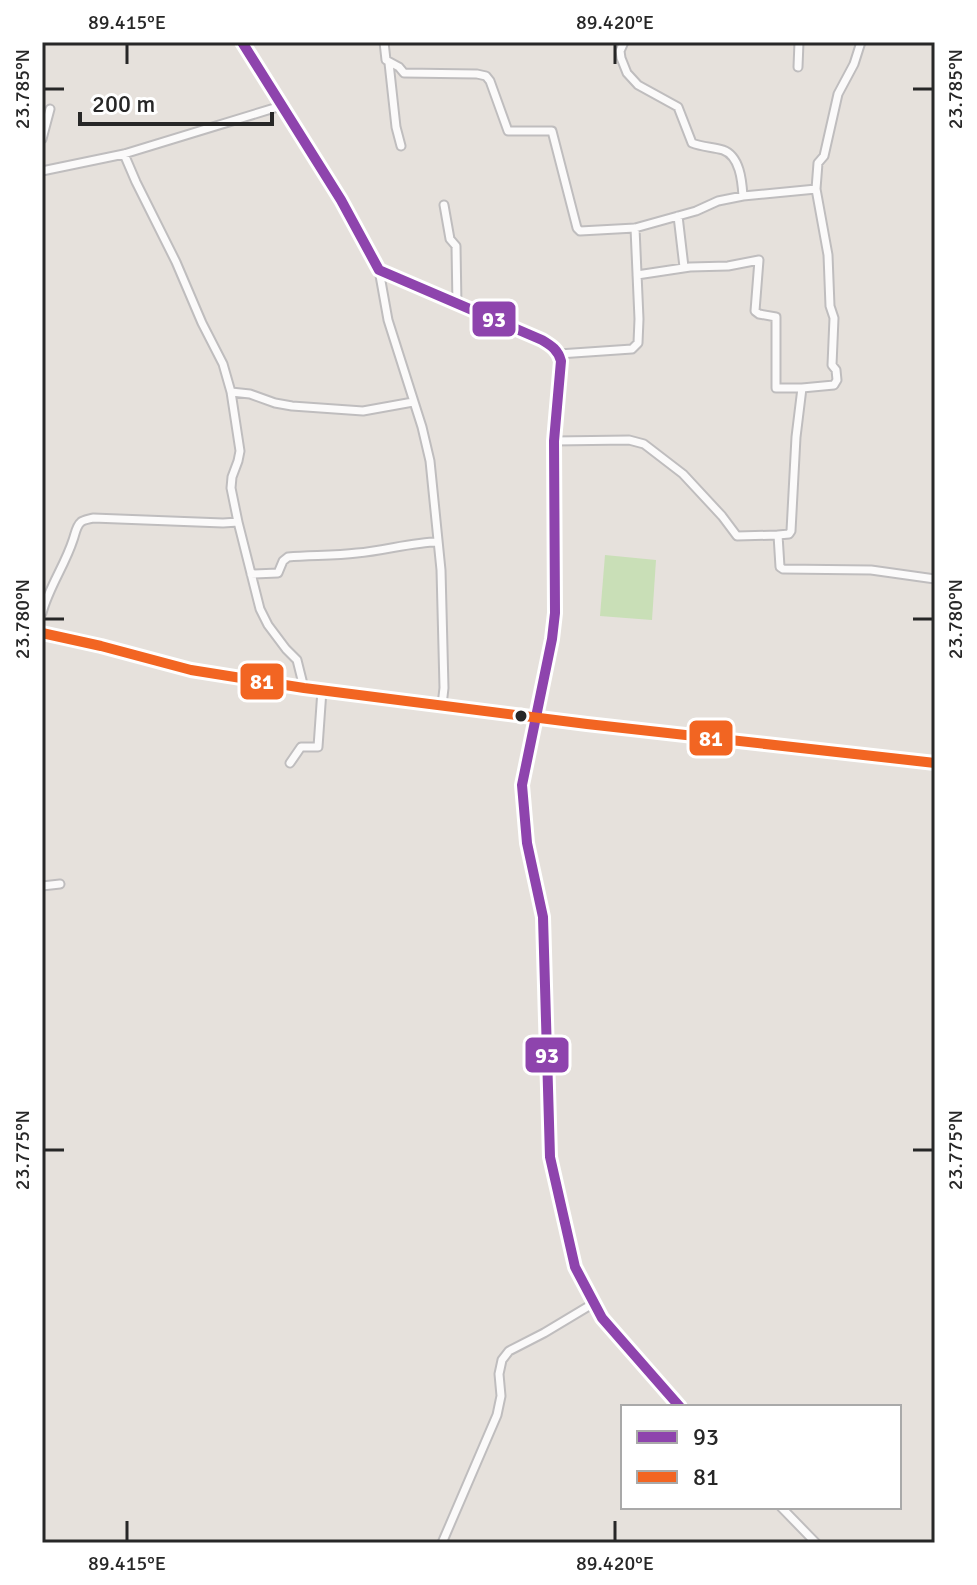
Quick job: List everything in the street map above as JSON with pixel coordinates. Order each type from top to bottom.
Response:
[{"type":"main road","points":[[42,633],[191,670],[304,688],[935,763]]},
{"type":"street","points":[[242,42],[341,200],[379,270],[388,320],[430,461],[443,618],[442,705]]},
{"type":"street","points":[[384,42],[401,146]]},
{"type":"street","points":[[624,42],[620,51],[627,73],[638,85],[678,107],[692,143],[731,155],[741,176],[743,196]]},
{"type":"street","points":[[798,67],[799,42]]},
{"type":"street","points":[[637,275],[759,260],[755,311],[776,317],[776,388],[834,385],[837,380],[832,365],[834,318],[828,290],[828,255],[816,189],[818,163],[824,156],[838,94],[854,64],[861,42]]},
{"type":"street","points":[[389,63],[404,73],[486,76],[508,131],[552,131],[578,230],[635,228],[718,201],[816,189]]},
{"type":"street","points":[[42,171],[124,154],[281,106]]},
{"type":"street","points":[[42,139],[50,109]]},
{"type":"street","points":[[124,154],[223,364],[231,392],[240,451],[231,488],[238,522],[260,609],[277,637],[297,660],[304,688]]},
{"type":"street","points":[[444,205],[450,239],[456,246],[457,305]]},
{"type":"street","points":[[678,216],[684,267]]},
{"type":"street","points":[[559,354],[636,347],[639,319],[635,228]]},
{"type":"street","points":[[379,270],[542,340],[555,348],[561,361],[554,441],[555,613],[522,785],[527,843],[543,917],[550,1157],[575,1267],[602,1318],[678,1405]]},
{"type":"street","points":[[554,441],[629,440],[644,444],[683,474],[737,536],[789,534],[802,388]]},
{"type":"street","points":[[231,392],[292,406],[363,411],[413,402]]},
{"type":"street","points":[[42,613],[80,522],[93,518],[238,522]]},
{"type":"street","points":[[778,535],[780,567],[783,569],[871,570],[935,579]]},
{"type":"street","points":[[251,574],[278,573],[288,557],[359,553],[438,542]]},
{"type":"street","points":[[290,763],[301,747],[318,747],[322,690]]},
{"type":"street","points":[[42,886],[60,884]]},
{"type":"street","points":[[442,1543],[497,1415],[502,1360],[509,1351],[594,1303]]},
{"type":"street","points":[[783,1509],[816,1543]]},
{"type":"green space","points":[[605,555],[656,560],[652,620],[600,616]]},
{"type":"transit line","name":"93","points":[[242,42],[341,200],[379,270],[542,340],[554,349],[561,361],[554,441],[555,613],[522,785],[527,843],[543,917],[550,1157],[575,1267],[602,1318],[678,1405]]},
{"type":"transit line","name":"81","points":[[42,633],[191,670],[304,688],[935,763]]}]
